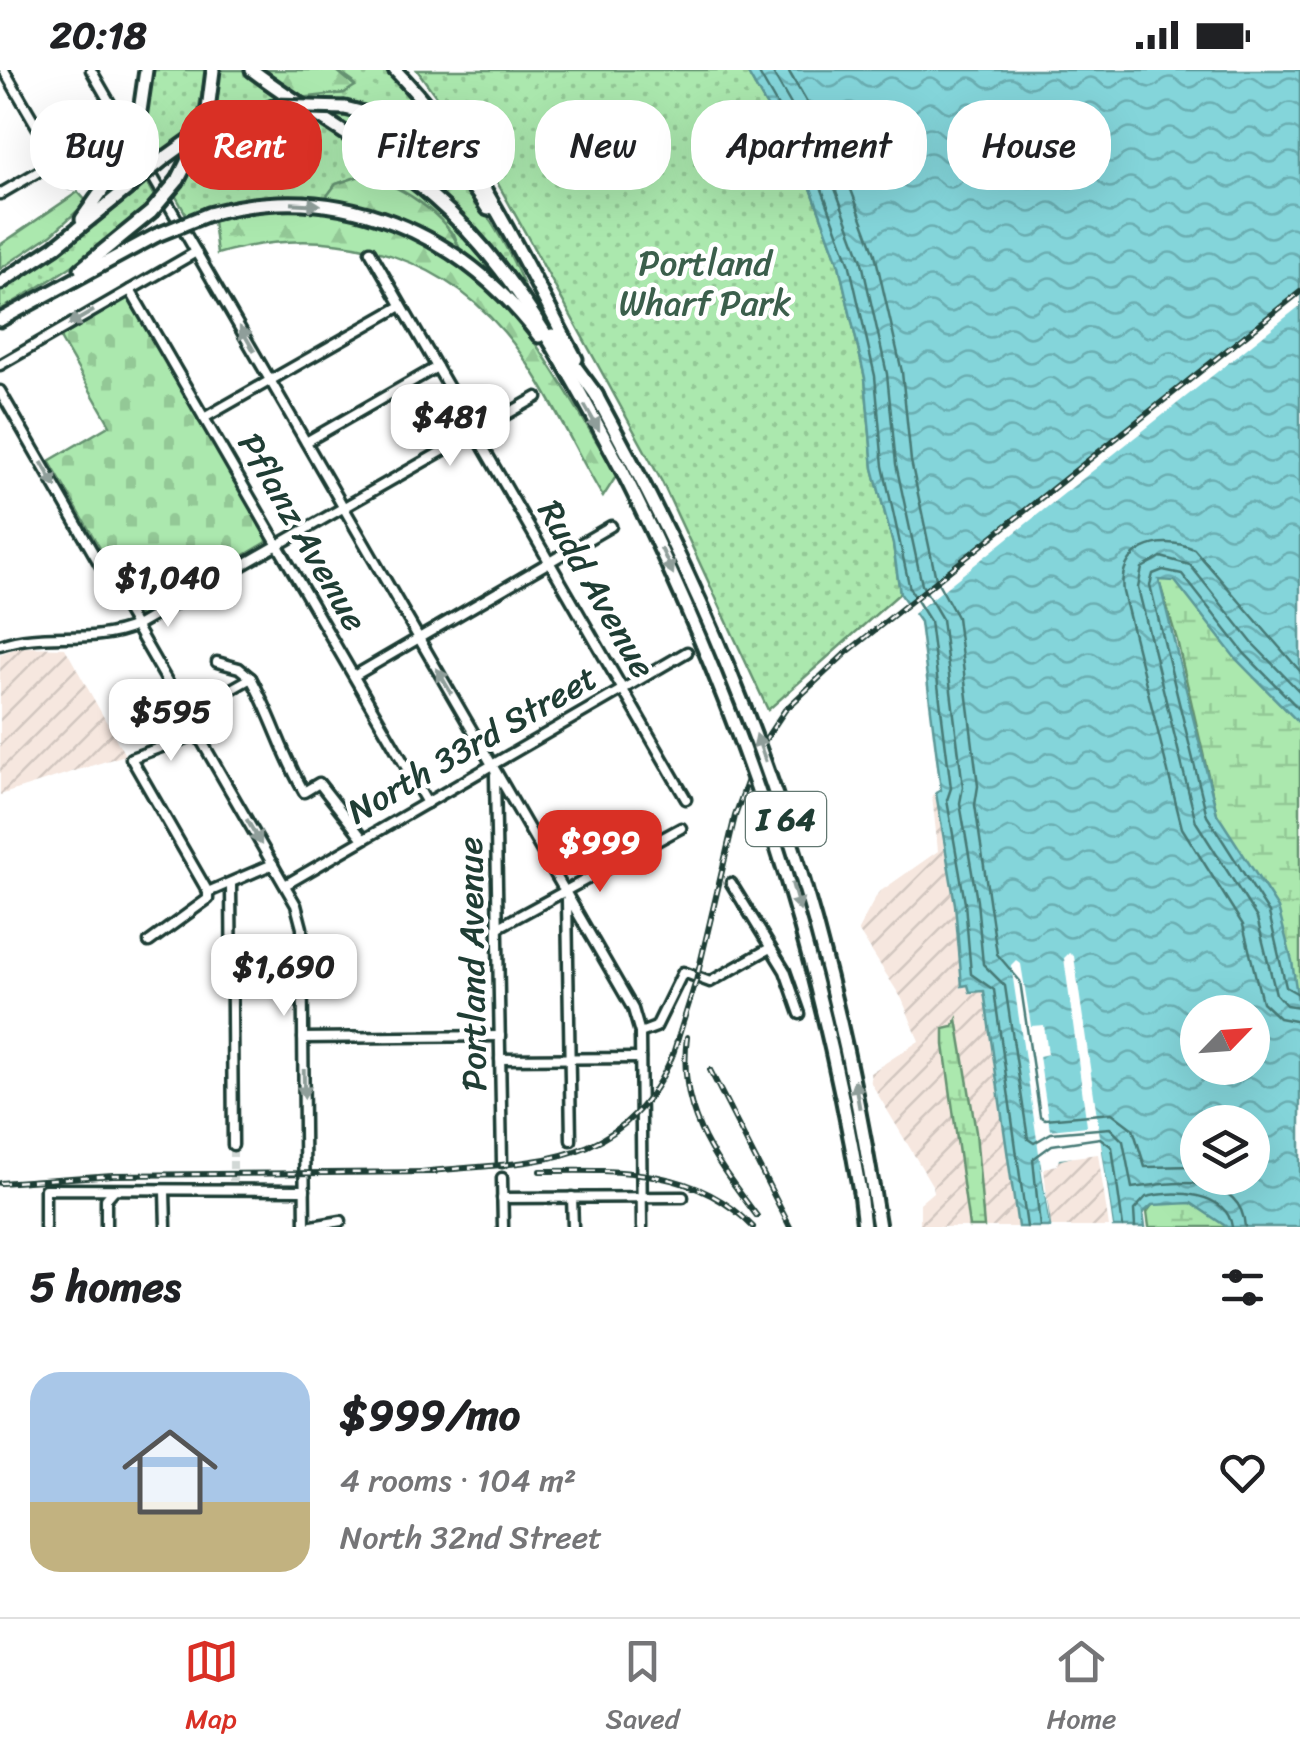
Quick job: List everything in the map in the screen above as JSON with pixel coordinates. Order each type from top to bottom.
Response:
[{"type":"highway","points":[[70,235],[127,155],[138,125],[146,70]]},
{"type":"highway","points":[[71,279],[152,212],[178,180],[200,138],[214,70]]},
{"type":"highway","points":[[255,70],[404,170],[464,222],[496,257],[597,396]]},
{"type":"highway","name":"I 64","points":[[255,70],[388,161],[448,210],[511,281],[630,471]]},
{"type":"highway","name":"I 64","points":[[395,70],[437,117],[476,173],[597,396],[699,629],[771,818],[826,1012],[866,1191],[879,1227]]},
{"type":"highway","points":[[0,283],[70,235],[197,135],[276,106],[345,108],[408,131],[462,173],[572,350]]},
{"type":"highway","points":[[0,320],[157,235],[210,214],[249,206],[306,203],[351,209],[405,226],[480,271],[512,302],[560,362]]},
{"type":"highway","name":"I 64","points":[[864,1227],[866,1191]]},
{"type":"street","points":[[4,70],[30,115]]},
{"type":"street","points":[[91,70],[108,100]]},
{"type":"street","points":[[0,194],[30,177]]},
{"type":"street","points":[[159,188],[628,1000],[640,1033],[642,1227]]},
{"type":"street","name":"Rudd Avenue","points":[[370,251],[686,799]]},
{"type":"street","points":[[0,365],[196,252]]},
{"type":"street","name":"Pflanz Avenue","points":[[130,290],[427,803]]},
{"type":"street","points":[[204,418],[402,306]]},
{"type":"street","points":[[306,442],[437,367]]},
{"type":"street","points":[[0,391],[286,886],[302,928],[306,1227],[341,1220]]},
{"type":"street","points":[[0,645],[28,638],[101,638],[136,626],[537,397]]},
{"type":"street","points":[[354,676],[611,526]]},
{"type":"street","name":"North 33rd Street","points":[[286,886],[686,652]]},
{"type":"street","points":[[217,662],[240,668],[251,678],[271,715],[280,750],[304,792],[320,783],[363,839]]},
{"type":"street","points":[[187,714],[251,678]]},
{"type":"street","points":[[149,942],[208,899],[208,892],[131,758],[198,734]]},
{"type":"street","name":"Portland Avenue","points":[[492,766],[502,1162]]},
{"type":"street","points":[[499,927],[553,894],[566,892],[681,828]]},
{"type":"street","points":[[208,892],[273,864]]},
{"type":"street","points":[[731,883],[785,971],[800,1014]]},
{"type":"street","points":[[232,884],[233,1145]]},
{"type":"street","points":[[566,892],[571,1140]]},
{"type":"street","points":[[640,1033],[656,1028],[683,972],[710,982],[770,948]]},
{"type":"street","points":[[303,1038],[500,1036]]},
{"type":"street","points":[[500,1059],[640,1058]]},
{"type":"street","points":[[502,1178],[502,1227]]},
{"type":"street","points":[[45,1227],[45,1189],[166,1191],[233,1186],[305,1190]]},
{"type":"street","points":[[106,1227],[106,1199],[113,1191]]},
{"type":"street","points":[[166,1191],[166,1227]]},
{"type":"street","points":[[502,1198],[684,1196]]},
{"type":"street","points":[[572,1197],[573,1227]]},
{"type":"shaded area","points":[[20,647],[65,648],[125,755],[0,795],[0,654]]},
{"type":"shaded area","points":[[936,793],[955,904],[962,985],[982,977],[1018,1227],[920,1227],[920,1203],[933,1192],[932,1185],[871,1083],[870,1073],[919,1041],[902,999],[858,930],[878,893],[938,851],[932,795]]},
{"type":"shaded area","points":[[1102,1148],[1113,1227],[1050,1227],[1041,1164],[1053,1155]]},
{"type":"green space","points":[[149,70],[206,70],[200,100],[179,100],[179,141],[159,157],[159,100],[145,100]]},
{"type":"green space","points":[[218,70],[244,70],[286,100],[214,100]]},
{"type":"green space","points":[[263,70],[336,70],[355,86],[344,93],[300,98]]},
{"type":"green space","points":[[336,70],[388,70],[415,100],[342,100],[342,107],[300,98],[344,93],[353,82]]},
{"type":"green space","name":"Portland Wharf Park","points":[[417,70],[746,70],[763,100],[691,100],[691,190],[812,190],[839,265],[865,378],[873,468],[893,544],[900,593],[768,710],[662,482],[501,190],[515,190],[515,100],[439,100]]},
{"type":"green space","points":[[322,111],[342,114],[342,128],[322,112]]},
{"type":"green space","points":[[322,125],[342,138],[342,182],[324,200],[256,200],[187,216],[174,193],[179,184],[179,190],[322,190]]},
{"type":"green space","points":[[342,182],[342,190],[404,192],[444,224],[460,250],[396,217],[324,200]]},
{"type":"green space","points":[[136,190],[150,190],[155,198],[120,230],[82,259],[0,310],[0,289],[60,249]]},
{"type":"green space","points":[[396,190],[416,190],[422,194],[474,244],[518,301],[460,250],[454,234]]},
{"type":"green space","points":[[422,190],[467,190],[492,223],[525,288],[477,233]]},
{"type":"green space","points":[[78,192],[87,202],[52,234],[0,269],[0,245]]},
{"type":"green space","points":[[261,211],[322,211],[386,225],[433,246],[472,273],[506,306],[535,343],[617,475],[603,497],[532,370],[504,332],[475,303],[409,262],[373,250],[335,243],[296,242],[256,245],[217,254],[213,221]]},
{"type":"green space","points":[[130,296],[272,539],[140,617],[49,461],[110,425],[60,338]]},
{"type":"green space","points":[[1152,558],[1300,685],[1300,1102],[1217,814],[1177,640]]},
{"type":"green space","points":[[957,1019],[976,1132],[984,1227],[969,1227],[944,1045],[944,1029],[953,1027]]},
{"type":"green space","points":[[1138,1154],[1180,1170],[1180,1195],[1220,1195],[1242,1227],[1149,1227],[1147,1212],[1152,1205]]},
{"type":"water","points":[[746,70],[1300,70],[1300,724],[1236,659],[1175,581],[1159,580],[1217,814],[1278,908],[1292,961],[1300,1015],[1300,1227],[1227,1227],[1191,1203],[1152,1205],[1143,1213],[1145,1227],[1113,1227],[1101,1148],[1041,1164],[1050,1227],[1018,1227],[984,991],[970,992],[968,985],[962,986],[955,904],[936,793],[941,790],[920,622],[900,593],[893,544],[873,468],[865,378],[839,265],[812,190],[927,190],[927,100],[763,100]]},
{"type":"pier","points":[[1300,289],[1300,306],[909,617],[902,606]]},
{"type":"pier","points":[[1069,953],[1074,956],[1113,1227],[1109,1227],[1098,1154],[1059,1159],[1057,1165],[1044,1168],[1050,1227],[1011,965],[1016,960],[1021,964],[1031,1026],[1044,1025],[1048,1054],[1039,1056],[1050,1130],[1087,1126],[1064,958]]},
{"type":"tunnel","points":[[233,1145],[233,1181]]},
{"type":"railway","points":[[421,1172],[534,1161],[568,1153],[600,1140],[628,1121],[652,1093],[673,1054],[696,981],[735,816],[759,749],[785,710],[846,653],[1300,292]]},
{"type":"railway","points":[[687,1037],[685,1064],[693,1111],[713,1154],[757,1216]]},
{"type":"railway","points":[[710,1070],[790,1227]]},
{"type":"railway","points":[[540,1171],[626,1172],[681,1183],[731,1207],[753,1227]]},
{"type":"railway","points":[[0,1183],[113,1175],[435,1172]]}]
